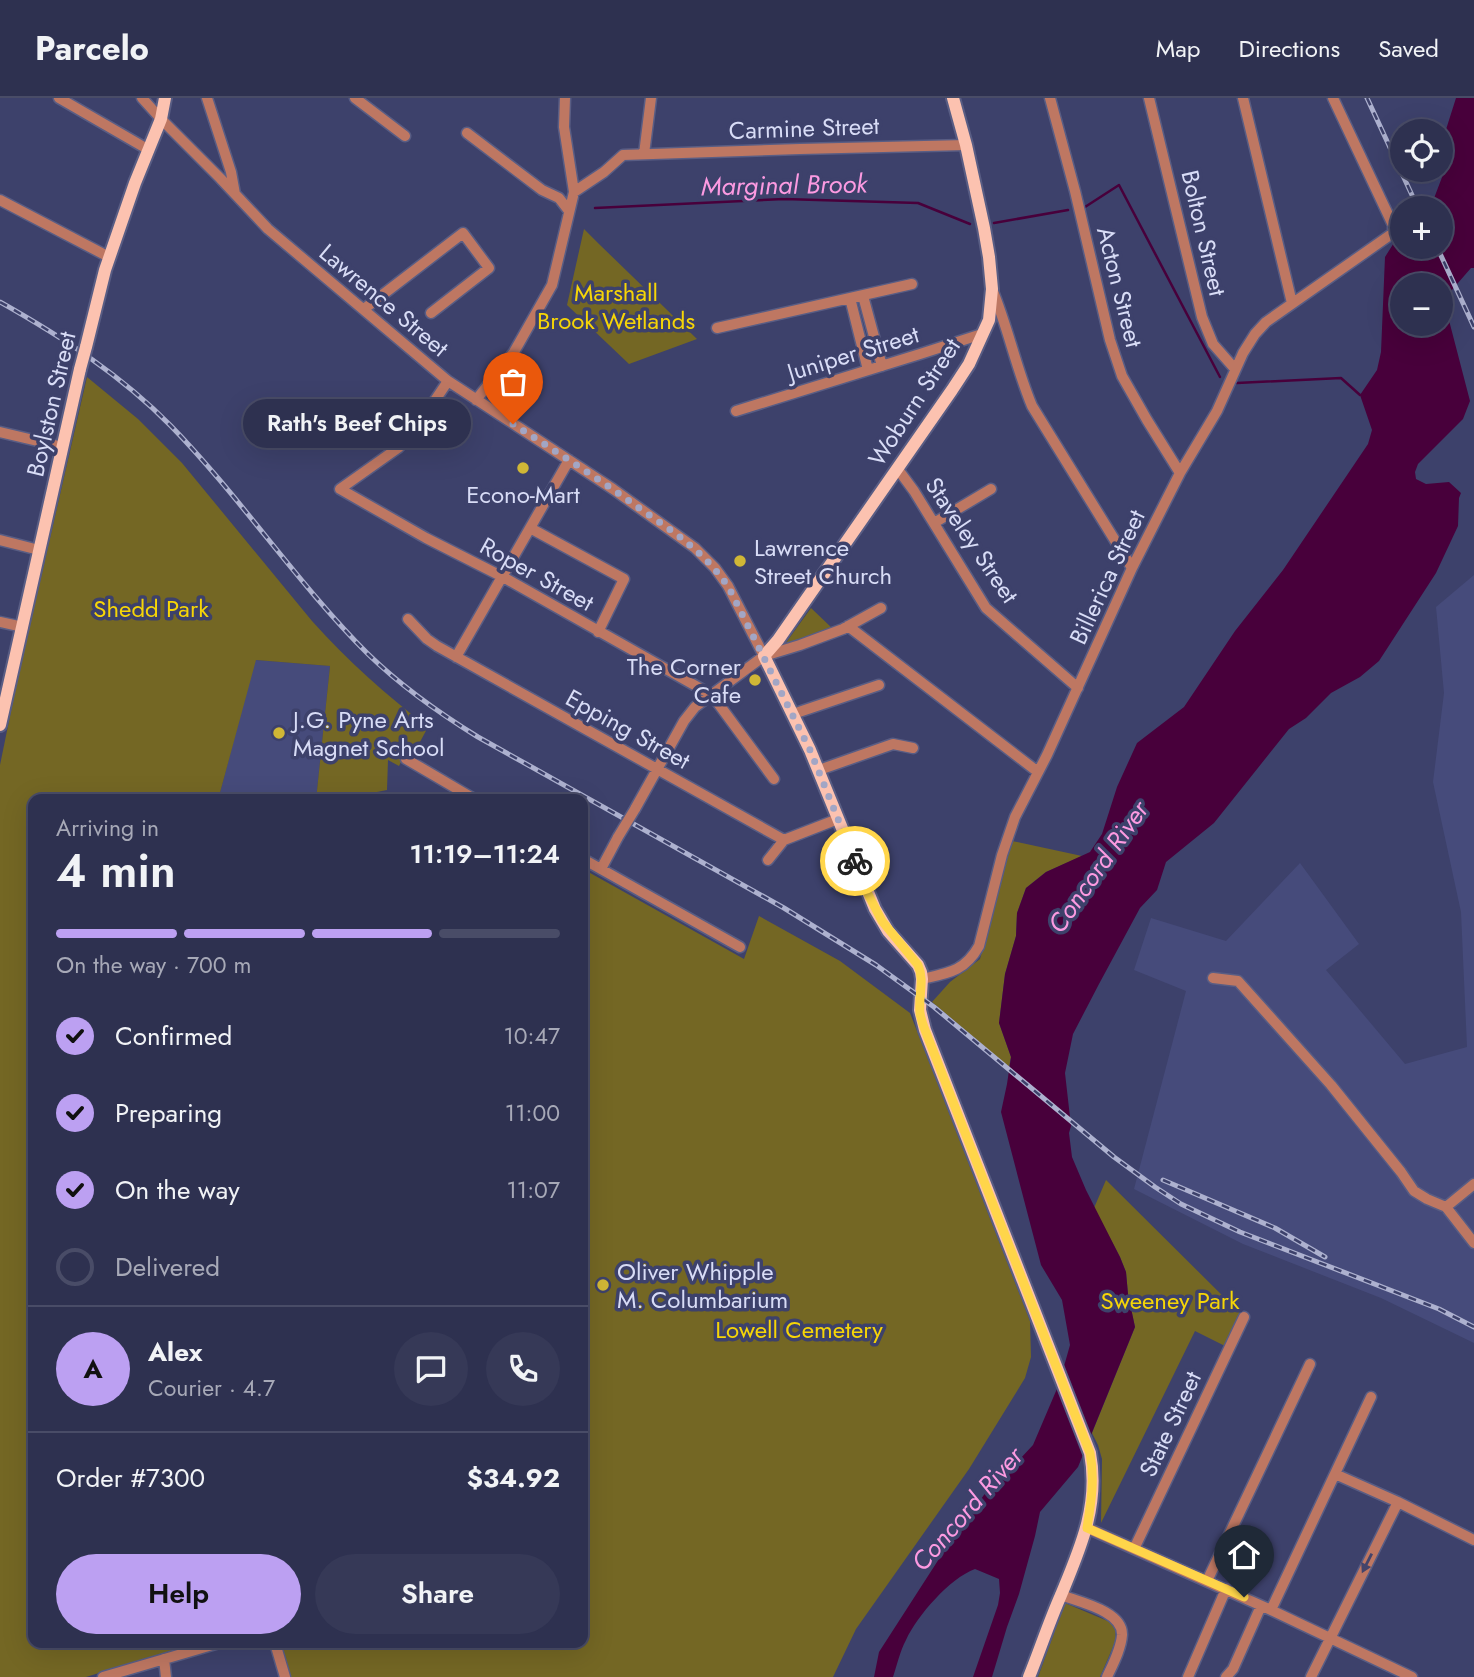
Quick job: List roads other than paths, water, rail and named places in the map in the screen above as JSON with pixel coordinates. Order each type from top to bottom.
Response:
[{"type":"main road","name":"Boylston Street","points":[[0,725],[98,293],[161,119],[165,98]]},
{"type":"main road","name":"Woburn Street","points":[[764,656],[794,618],[970,364],[989,320],[992,289],[989,257],[966,145],[953,98]]},
{"type":"main road","name":"Lawrence Street","points":[[764,656],[819,770],[875,909],[888,931],[918,965],[922,979]]},
{"type":"main road","points":[[922,979],[920,1010],[925,1030],[1054,1359],[1093,1467],[1087,1528],[1029,1677]]},
{"type":"street","points":[[60,98],[149,150]]},
{"type":"street","name":"Lawrence Street","points":[[142,98],[288,248],[448,381],[569,460],[695,548],[728,586],[764,656]]},
{"type":"street","points":[[207,98],[231,172],[235,195]]},
{"type":"street","points":[[355,98],[405,136]]},
{"type":"street","points":[[476,400],[514,352],[552,285],[574,192],[564,127],[565,98]]},
{"type":"street","points":[[644,154],[651,98]]},
{"type":"street","name":"Acton Street","points":[[1050,98],[1110,340],[1122,376],[1180,473]]},
{"type":"street","name":"Bolton Street","points":[[1149,98],[1202,317],[1213,344],[1235,369]]},
{"type":"street","points":[[1243,98],[1292,303]]},
{"type":"street","name":"Billerica Street","points":[[922,979],[953,972],[974,954],[983,932],[1006,841],[1015,817],[1078,688],[1132,568],[1180,473],[1217,411],[1243,353],[1266,322],[1393,233],[1393,225],[1333,98]]},
{"type":"street","points":[[467,132],[542,190],[559,198],[569,211]]},
{"type":"street","name":"Carmine Street","points":[[574,192],[624,155],[966,145]]},
{"type":"street","points":[[0,200],[109,257]]},
{"type":"street","points":[[364,309],[463,233],[489,268],[431,313]]},
{"type":"street","points":[[717,328],[912,284]]},
{"type":"street","points":[[992,289],[1004,317],[1032,407],[1132,568]]},
{"type":"street","points":[[863,296],[882,366]]},
{"type":"street","points":[[850,299],[868,370]]},
{"type":"street","name":"Juniper Street","points":[[736,411],[982,334]]},
{"type":"street","name":"Roper Street","points":[[448,381],[415,430],[398,448],[341,489],[712,695]]},
{"type":"street","points":[[0,432],[63,447]]},
{"type":"street","points":[[456,657],[569,460]]},
{"type":"street","name":"Staveley Street","points":[[897,468],[986,608],[1078,688]]},
{"type":"street","points":[[934,523],[991,489]]},
{"type":"street","points":[[530,528],[624,579],[598,632]]},
{"type":"street","points":[[0,540],[39,550]]},
{"type":"street","points":[[600,869],[689,714],[764,656],[848,626],[881,608]]},
{"type":"street","name":"Epping Street","points":[[408,619],[426,639],[456,657],[784,840]]},
{"type":"street","points":[[0,622],[23,627]]},
{"type":"street","points":[[848,626],[1038,772]]},
{"type":"street","points":[[793,714],[879,685]]},
{"type":"street","points":[[712,695],[774,779]]},
{"type":"street","points":[[819,770],[893,744],[913,748]]},
{"type":"street","points":[[405,759],[467,794]]},
{"type":"street","points":[[768,860],[784,840],[838,819]]},
{"type":"street","points":[[588,862],[740,947]]},
{"type":"street","points":[[1213,978],[1238,981],[1320,1073],[1414,1191],[1446,1207],[1474,1243]]},
{"type":"street","points":[[1446,1207],[1474,1184]]},
{"type":"street","name":"State Street","points":[[1134,1549],[1244,1317]]},
{"type":"street","points":[[1207,1581],[1310,1364]]},
{"type":"street","points":[[1226,1677],[1266,1608],[1371,1397]]},
{"type":"street","points":[[1335,1474],[1474,1539]]},
{"type":"street","points":[[1311,1677],[1398,1502]]},
{"type":"street","points":[[1087,1528],[1226,1589],[1412,1677]]},
{"type":"street","points":[[1188,1677],[1226,1589]]},
{"type":"street","points":[[1061,1595],[1103,1611],[1118,1621],[1122,1629],[1120,1644],[1107,1677]]},
{"type":"street","points":[[103,1677],[202,1648]]},
{"type":"street","points":[[276,1648],[285,1677]]},
{"type":"street","points":[[164,1659],[166,1677]]},
{"type":"water","name":"Concord River","points":[[1456,98],[1474,98],[1474,268],[1471,268],[1453,289],[1453,273],[1390,273],[1390,336],[1453,336],[1470,401],[1463,419],[1418,464],[1415,472],[1416,479],[1426,484],[1449,482],[1461,493],[1458,526],[1436,573],[1379,661],[1360,677],[1331,693],[1306,718],[1289,729],[1214,823],[1166,862],[1157,890],[1140,908],[1073,1034],[1065,1073],[1072,1157],[1126,1272],[1135,1327],[1078,1467],[1040,1512],[1019,1594],[992,1677],[973,1677],[998,1605],[999,1579],[975,1569],[945,1589],[918,1620],[904,1644],[893,1677],[874,1677],[879,1652],[946,1548],[996,1478],[1008,1472],[1033,1445],[1059,1384],[1070,1345],[1062,1300],[1041,1265],[1001,1112],[1011,1057],[999,1023],[1005,974],[1016,936],[1017,913],[1026,888],[1046,872],[1090,852],[1102,834],[1117,787],[1137,743],[1184,707],[1235,631],[1283,570],[1368,444],[1372,430],[1360,395],[1377,370],[1381,352],[1385,257],[1390,249],[1390,259],[1453,259],[1453,196],[1435,196],[1440,182],[1453,182],[1453,119],[1449,119]]},
{"type":"waterway","name":"Marginal Brook","points":[[1085,207],[1119,185],[1220,377]]},
{"type":"waterway","name":"Marginal Brook","points":[[595,208],[784,199],[918,203],[970,224]]},
{"type":"waterway","name":"Marginal Brook","points":[[994,223],[1068,210]]},
{"type":"waterway","name":"Marginal Brook","points":[[1237,383],[1341,378],[1360,395]]},
{"type":"railway","points":[[1367,98],[1412,196]]},
{"type":"railway","points":[[1443,259],[1474,327]]},
{"type":"railway","points":[[0,302],[90,358],[152,407],[197,454],[317,599],[381,666],[435,709],[478,737],[580,794]]},
{"type":"railway","points":[[588,798],[784,908],[876,965],[934,1007],[1114,1157],[1181,1204],[1240,1232],[1439,1309],[1474,1327]]},
{"type":"railway","points":[[1163,1180],[1275,1228],[1325,1257]]},
{"type":"place","name":"Rath's Beef Chips","points":[[513,424]]},
{"type":"place","name":"Econo-Mart","points":[[523,468]]},
{"type":"place","name":"Lawrence Street Church","points":[[740,561]]},
{"type":"place","name":"The Corner Cafe","points":[[755,680]]},
{"type":"place","name":"J.G. Pyne Arts Magnet School","points":[[279,733]]},
{"type":"place","name":"Oliver Whipple M. Columbarium","points":[[603,1285]]},
{"type":"park label","name":"Marshall Brook Wetlands","points":[[616,306]]},
{"type":"park label","name":"Shedd Park","points":[[151,608]]},
{"type":"park label","name":"Sweeney Park","points":[[1170,1300]]},
{"type":"park label","name":"Lowell Cemetery","points":[[799,1329]]}]
